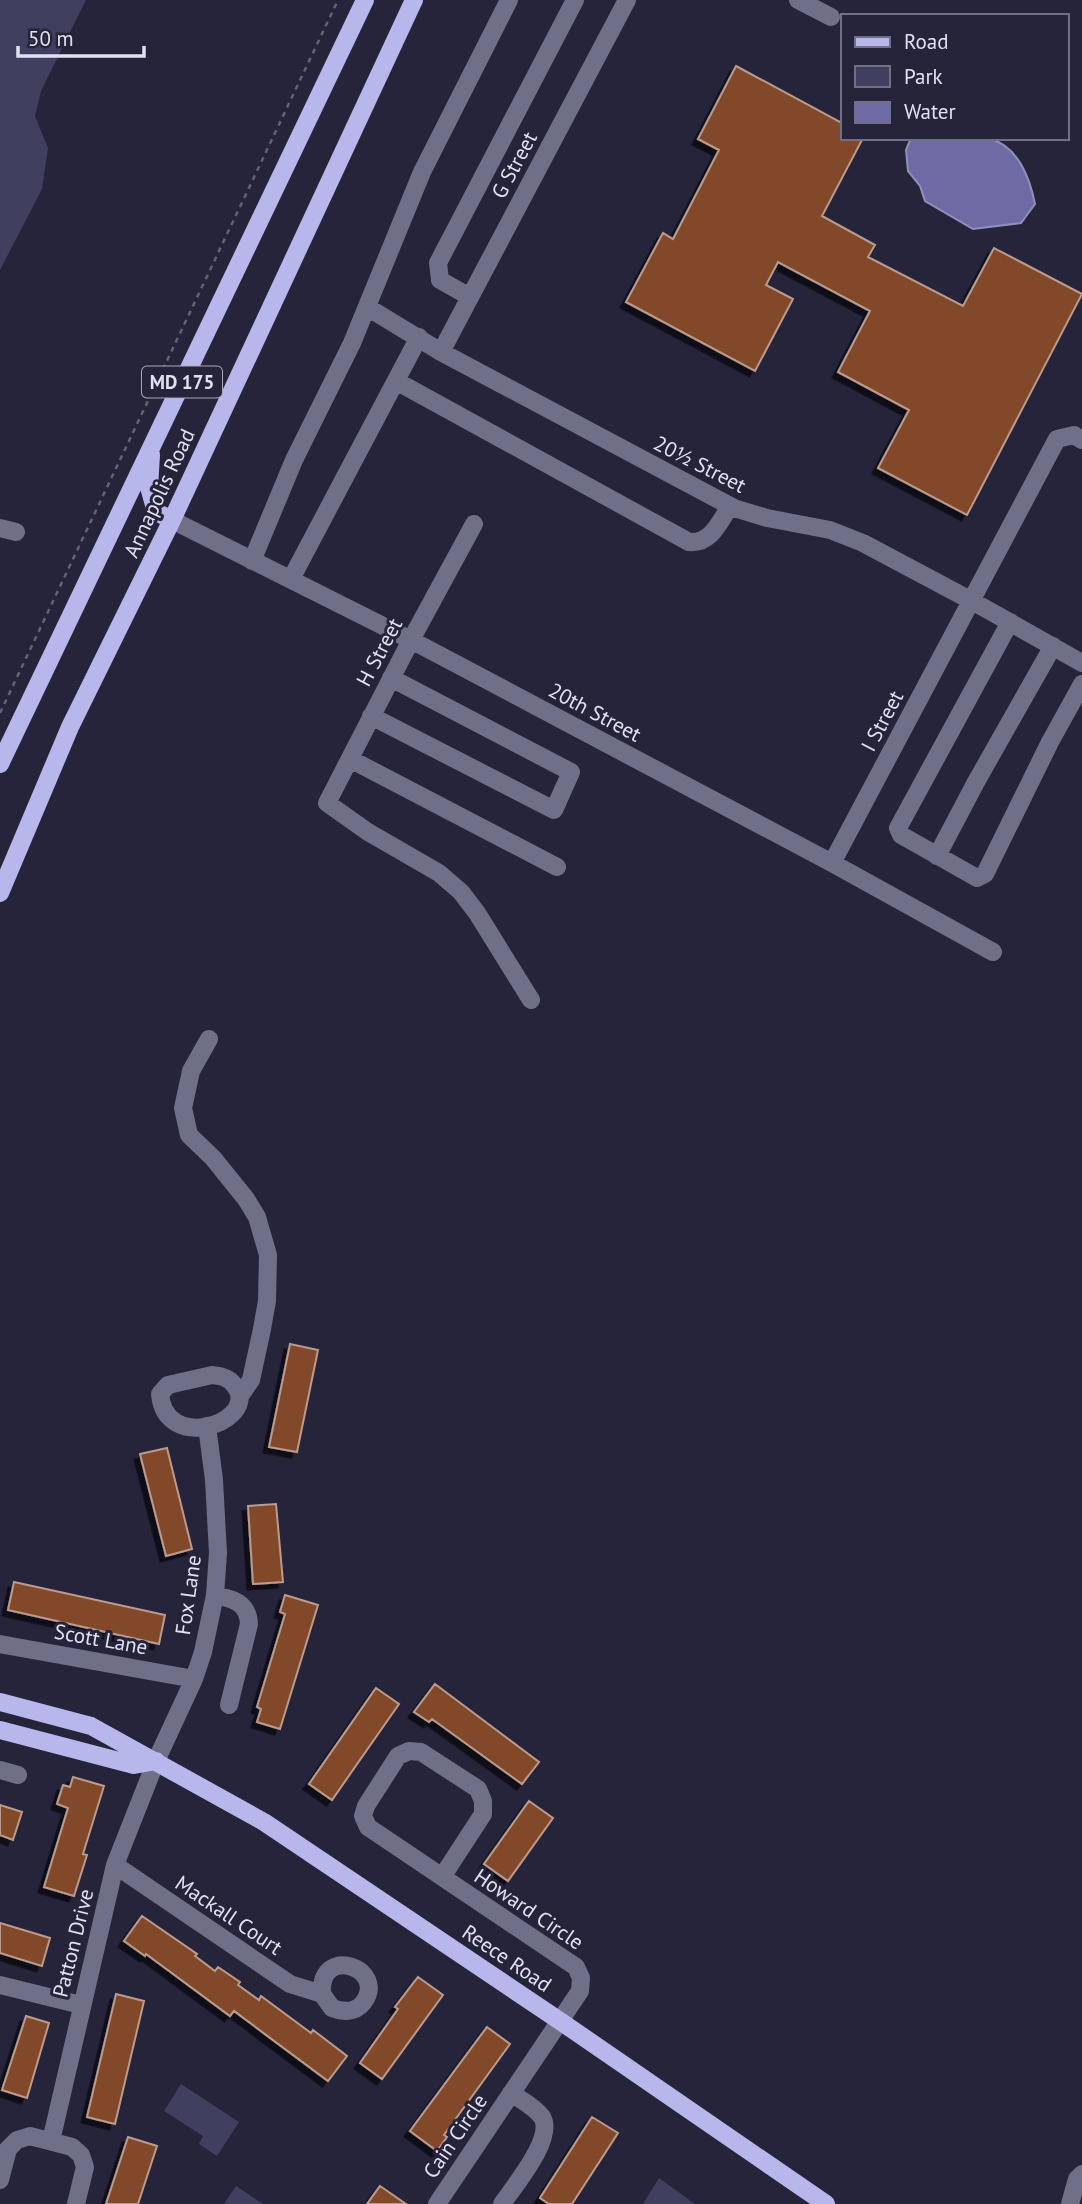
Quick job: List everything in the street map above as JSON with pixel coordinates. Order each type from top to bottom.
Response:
[{"type":"main road","name":"Annapolis Road","points":[[0,764],[365,0]]},
{"type":"main road","name":"Annapolis Road","points":[[0,893],[70,727],[172,520],[414,0]]},
{"type":"main road","points":[[152,444],[149,487],[156,512],[172,520]]},
{"type":"main road","name":"Reece Road","points":[[0,1702],[91,1726],[264,1822],[826,2204]]},
{"type":"main road","points":[[0,1730],[134,1766],[156,1760]]},
{"type":"street","points":[[252,561],[295,460],[367,307],[422,172],[509,0]]},
{"type":"street","points":[[470,297],[440,280],[438,263],[575,0]]},
{"type":"street","name":"G Street","points":[[441,352],[627,0]]},
{"type":"street","points":[[799,0],[831,17]]},
{"type":"street","name":"20½ Street","points":[[367,307],[441,352],[730,506],[767,519],[830,530],[863,543],[1082,663]]},
{"type":"street","points":[[291,579],[419,337]]},
{"type":"street","points":[[396,382],[689,542],[699,543],[709,538],[730,506]]},
{"type":"street","name":"I Street","points":[[832,863],[1057,439],[1074,435],[1082,440]]},
{"type":"street","name":"20th Street","points":[[172,520],[411,640],[832,863],[993,952]]},
{"type":"street","name":"H Street","points":[[474,524],[327,803],[368,832],[439,873],[461,892],[531,1000]]},
{"type":"street","points":[[1010,622],[898,828],[901,835],[977,878],[985,874],[1050,742],[1082,684]]},
{"type":"street","points":[[937,856],[1053,646]]},
{"type":"street","points":[[372,716],[554,810],[570,772],[391,678]]},
{"type":"street","points":[[349,759],[557,867]]},
{"type":"street","points":[[209,1039],[191,1071],[183,1108],[185,1117],[190,1135],[213,1157],[257,1217],[265,1238],[269,1273],[265,1310],[251,1380],[240,1396]]},
{"type":"street","points":[[212,1375],[225,1377],[235,1384],[240,1396],[239,1406],[221,1422],[207,1426],[186,1427],[170,1420],[161,1409],[160,1394],[167,1385],[212,1375]]},
{"type":"street","name":"Fox Lane","points":[[156,1760],[194,1679],[203,1652],[215,1595],[218,1553],[214,1480],[207,1426]]},
{"type":"street","points":[[215,1595],[232,1598],[243,1605],[248,1614],[249,1624],[229,1705]]},
{"type":"street","name":"Scott Lane","points":[[0,1644],[194,1679]]},
{"type":"street","name":"Howard Circle","points":[[442,1877],[483,1814],[483,1801],[478,1789],[421,1752],[409,1751],[398,1756],[366,1806],[363,1816],[368,1827],[442,1877],[576,1967],[581,1978],[580,1990],[560,2021]]},
{"type":"street","name":"Patton Drive","points":[[51,2141],[116,1865],[156,1760]]},
{"type":"street","points":[[0,1770],[18,1775]]},
{"type":"street","name":"Mackall Court","points":[[116,1865],[290,1984],[322,1993]]},
{"type":"street","points":[[0,1985],[81,2005]]},
{"type":"street","name":"Cain Circle","points":[[437,2204],[560,2021]]},
{"type":"street","name":"Cain Circle","points":[[502,2204],[542,2143],[546,2129],[542,2117],[511,2093]]},
{"type":"street","points":[[0,2180],[8,2149],[17,2140],[30,2136],[72,2147],[81,2155],[85,2167],[76,2204]]},
{"type":"street","points":[[1070,2204],[1077,2179],[1082,2174]]},
{"type":"path","points":[[0,713],[338,0]]},
{"type":"green space","points":[[0,0],[86,0],[41,91],[35,116],[48,148],[42,189],[0,270]]},
{"type":"green space","points":[[181,2084],[239,2122],[217,2156],[199,2144],[203,2136],[164,2111]]},
{"type":"green space","points":[[659,2178],[695,2204],[643,2204]]},
{"type":"green space","points":[[236,2186],[263,2204],[224,2204]]},
{"type":"water","points":[[910,140],[999,142],[1008,148],[1021,164],[1035,204],[1021,223],[973,229],[925,201],[920,186],[908,171],[906,150]]},
{"type":"building","points":[[736,66],[841,122],[841,140],[862,140],[822,216],[875,245],[868,257],[963,306],[994,248],[1082,294],[967,515],[878,468],[909,410],[838,372],[870,311],[778,262],[766,285],[793,299],[755,371],[626,302],[663,233],[673,239],[719,150],[698,139]]},
{"type":"building","points":[[290,1344],[318,1350],[297,1452],[269,1447]]},
{"type":"building","points":[[167,1448],[192,1549],[166,1556],[140,1454]]},
{"type":"building","points":[[276,1504],[283,1582],[253,1584],[248,1506]]},
{"type":"building","points":[[14,1582],[165,1615],[159,1644],[8,1610]]},
{"type":"building","points":[[285,1595],[318,1605],[280,1729],[257,1722],[261,1709],[257,1707],[285,1614],[280,1612]]},
{"type":"building","points":[[435,1684],[539,1762],[522,1784],[432,1719],[429,1722],[414,1712]]},
{"type":"building","points":[[376,1688],[399,1704],[332,1800],[309,1784]]},
{"type":"building","points":[[73,1777],[104,1786],[83,1854],[87,1855],[74,1896],[44,1887],[68,1808],[57,1804],[63,1785],[70,1787]]},
{"type":"building","points":[[529,1801],[553,1818],[508,1881],[484,1864]]},
{"type":"building","points":[[0,1805],[22,1812],[13,1840],[0,1835]]},
{"type":"building","points":[[142,1916],[197,1954],[195,1956],[215,1971],[218,1967],[240,1982],[238,1985],[259,2000],[261,1996],[347,2056],[328,2081],[234,2011],[230,2016],[124,1941]]},
{"type":"building","points":[[0,1923],[50,1938],[42,1966],[0,1953]]},
{"type":"building","points":[[418,1977],[443,1995],[382,2079],[360,2063],[398,2009],[395,2007]]},
{"type":"building","points":[[116,1994],[144,2001],[115,2124],[87,2117]]},
{"type":"building","points":[[26,2016],[49,2023],[27,2098],[2,2090]]},
{"type":"building","points":[[487,2027],[510,2044],[444,2135],[447,2137],[437,2151],[410,2131]]},
{"type":"building","points":[[592,2117],[618,2133],[572,2204],[549,2204],[540,2198]]},
{"type":"building","points":[[128,2137],[157,2146],[138,2204],[106,2204]]},
{"type":"building","points":[[380,2186],[406,2204],[367,2204]]}]
